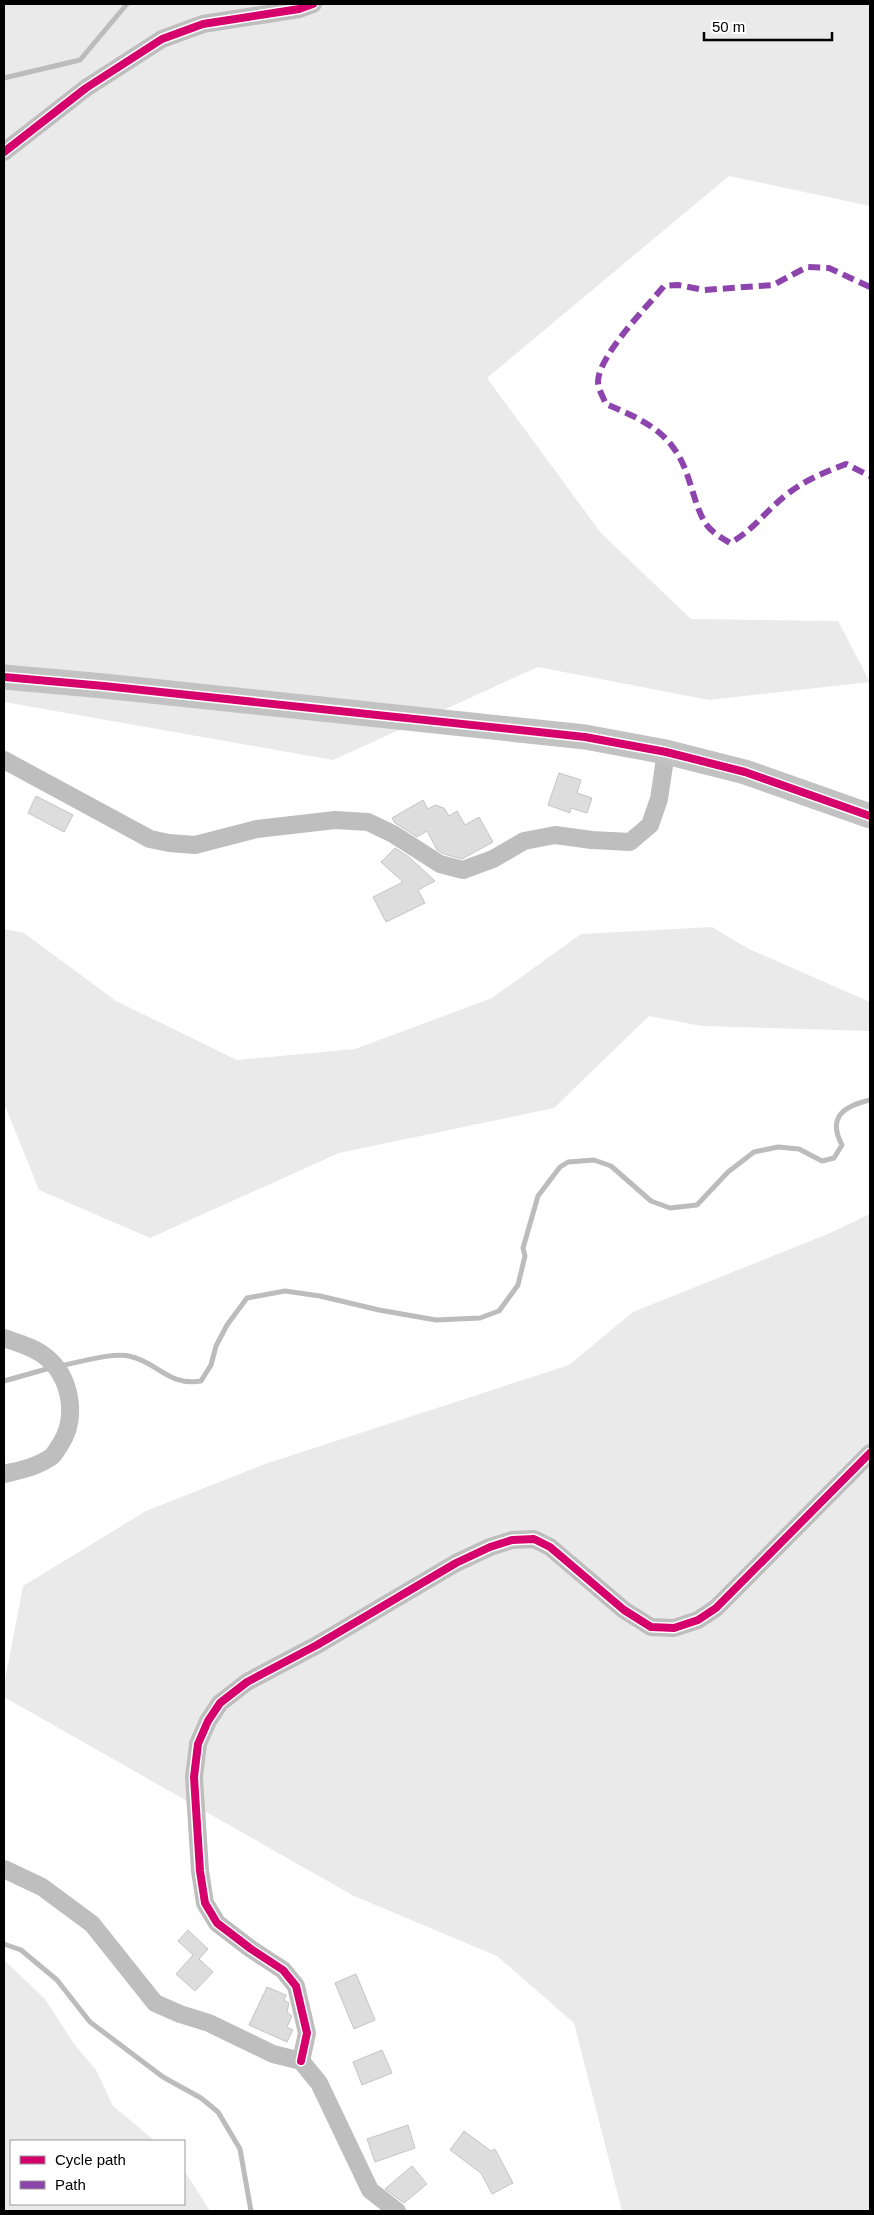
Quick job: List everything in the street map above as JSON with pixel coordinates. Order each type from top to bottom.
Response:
[{"type":"street","points":[[4,152],[86,88],[162,39],[203,24],[300,9],[313,4]]},
{"type":"street","points":[[4,677],[575,736],[666,752],[745,772],[870,816]]},
{"type":"street","points":[[4,760],[150,839],[195,845],[257,829],[335,820],[368,822],[393,834],[440,864],[463,870],[493,859],[524,841],[555,835],[592,840],[630,842],[650,825],[659,799],[666,752]]},
{"type":"street","points":[[4,1338],[28,1347],[46,1357],[62,1374],[71,1409],[65,1437],[53,1456],[29,1468],[4,1474]]},
{"type":"street","points":[[301,2061],[307,2033],[296,1986],[284,1970],[244,1944],[217,1923],[205,1903],[200,1871],[194,1777],[198,1744],[208,1721],[220,1702],[248,1682],[317,1645],[456,1563],[490,1547],[512,1540],[534,1538],[550,1548],[624,1610],[651,1627],[674,1628],[698,1620],[716,1608],[870,1453]]},
{"type":"street","points":[[4,1869],[42,1887],[92,1924],[155,2003],[180,2014],[209,2023],[273,2054],[301,2061],[319,2083],[370,2190],[397,2211]]},
{"type":"shaded area","points":[[4,4],[870,4],[870,206],[729,176],[487,378],[601,533],[691,619],[838,621],[870,682],[709,700],[538,667],[333,760],[4,702]]},
{"type":"shaded area","points":[[712,927],[749,949],[870,1002],[870,1031],[702,1026],[649,1016],[554,1108],[339,1153],[150,1238],[39,1190],[4,1103],[4,929],[24,933],[116,1001],[237,1060],[355,1049],[492,998],[581,934]]},
{"type":"shaded area","points":[[870,1214],[870,2211],[622,2211],[574,2023],[497,1956],[354,1896],[4,1697],[4,1685],[23,1586],[146,1511],[262,1465],[569,1365],[633,1312],[830,1233]]},
{"type":"shaded area","points":[[4,1960],[45,1999],[74,2044],[96,2070],[113,2106],[154,2140],[10,2140],[10,2205],[185,2205],[185,2172],[210,2211],[4,2211]]},
{"type":"building","points":[[559,773],[581,780],[577,793],[592,798],[587,813],[571,808],[570,813],[548,805]]},
{"type":"building","points":[[36,796],[73,815],[64,832],[28,813]]},
{"type":"building","points":[[423,800],[428,809],[435,805],[444,808],[449,816],[457,811],[465,825],[479,817],[493,842],[462,859],[437,850],[427,831],[417,837],[395,823],[392,818]]},
{"type":"building","points":[[395,848],[409,857],[435,881],[418,890],[425,903],[386,922],[373,897],[403,882],[381,862]]},
{"type":"building","points":[[188,1930],[208,1949],[199,1959],[213,1972],[195,1991],[176,1974],[193,1955],[178,1941]]},
{"type":"building","points":[[356,1974],[375,2020],[354,2029],[335,1983]]},
{"type":"building","points":[[267,1987],[286,1995],[284,2000],[289,2003],[287,2012],[292,2016],[287,2027],[293,2030],[287,2042],[249,2025]]},
{"type":"building","points":[[382,2050],[392,2073],[362,2085],[353,2062]]},
{"type":"building","points":[[408,2125],[415,2148],[375,2162],[367,2139]]},
{"type":"building","points":[[464,2131],[491,2151],[495,2149],[513,2183],[492,2194],[481,2173],[450,2150]]},
{"type":"building","points":[[412,2166],[427,2184],[404,2203],[385,2189]]},
{"type":"waterway","points":[[4,78],[80,60],[127,4]]},
{"type":"waterway","points":[[59,1366],[122,1355],[139,1359],[179,1380],[189,1382],[201,1381],[211,1365],[216,1346],[227,1325],[247,1298],[285,1291],[320,1296],[379,1310],[436,1320],[480,1318],[499,1311],[518,1285],[525,1256],[523,1248],[538,1196],[560,1167],[568,1162],[594,1160],[611,1166],[651,1201],[670,1208],[697,1205],[728,1172],[754,1152],[778,1147],[799,1149],[822,1161],[834,1158],[842,1145],[836,1127],[837,1120],[846,1109],[870,1100]]},
{"type":"waterway","points":[[4,1381],[50,1368]]},
{"type":"waterway","points":[[4,1944],[21,1950],[57,1980],[90,2022],[163,2077],[201,2098],[218,2112],[240,2149],[251,2211]]},
{"type":"marked path","points":[[870,287],[829,268],[807,267],[773,285],[704,290],[678,285],[664,286],[614,346],[600,371],[598,382],[606,404],[644,422],[669,442],[680,458],[706,525],[730,543],[739,538],[790,492],[817,476],[846,464],[870,476]]},
{"type":"cycle path","points":[[4,152],[86,88],[162,39],[203,24],[299,9],[313,4]]},
{"type":"cycle path","points":[[4,677],[585,737],[666,752],[745,772],[870,816]]},
{"type":"cycle path","points":[[301,2061],[307,2033],[296,1986],[283,1970],[217,1923],[205,1903],[200,1871],[194,1777],[198,1744],[208,1721],[220,1703],[247,1682],[317,1645],[456,1563],[490,1547],[512,1540],[534,1539],[550,1547],[624,1610],[651,1627],[674,1628],[698,1620],[716,1608],[870,1453]]}]
